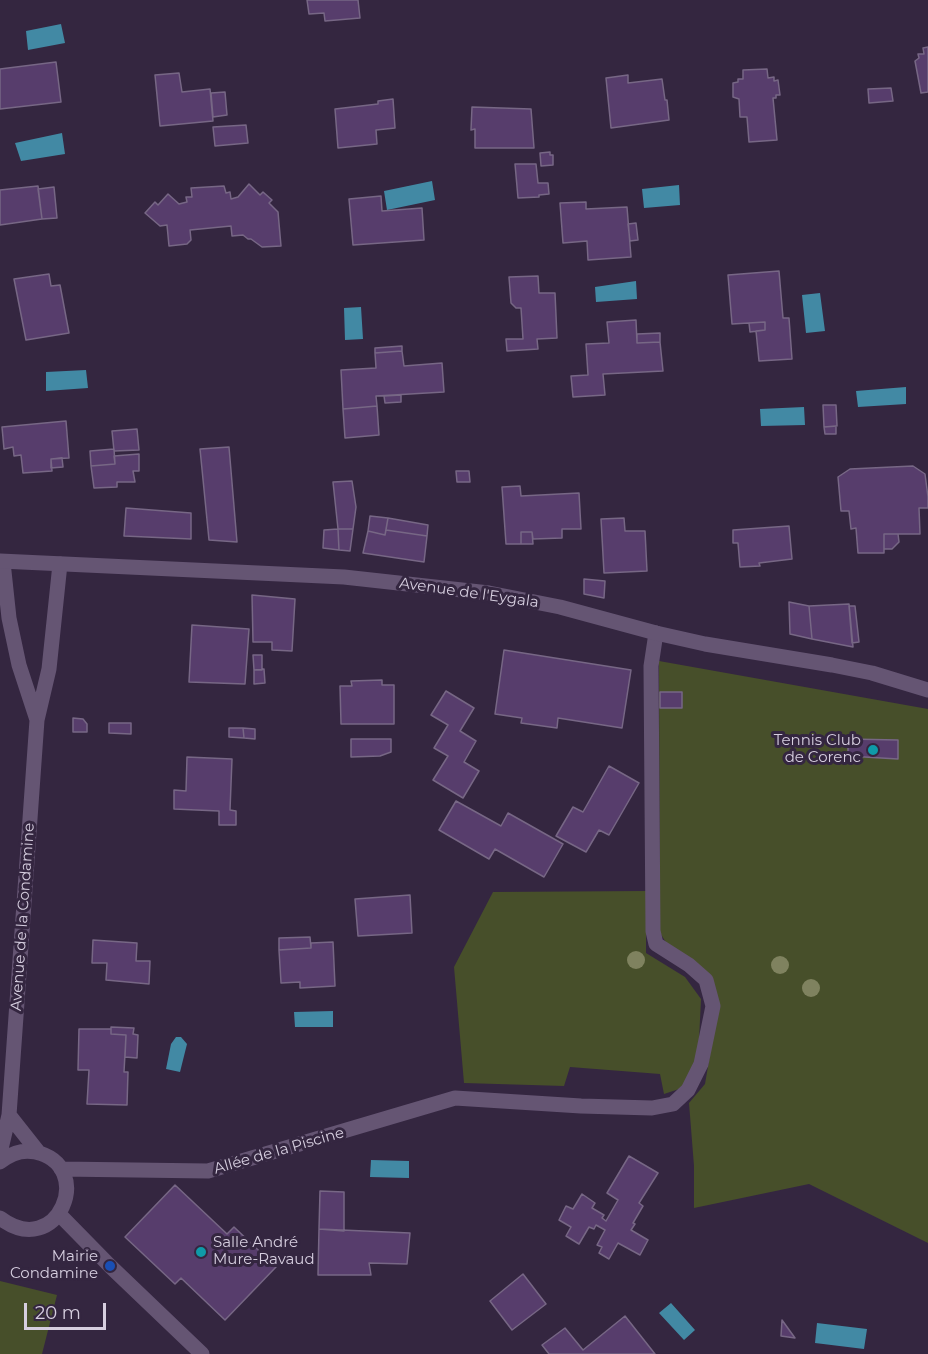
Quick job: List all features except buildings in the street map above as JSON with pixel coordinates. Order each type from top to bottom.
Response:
[{"type":"street","name":"Avenue de l'Eygala","points":[[1,561],[344,578],[489,593],[560,607],[656,633],[727,649],[872,673],[928,690]]},
{"type":"street","name":"Avenue de la Condamine","points":[[1,561],[9,618],[19,665],[37,720]]},
{"type":"street","name":"Avenue de la Condamine","points":[[0,1152],[9,1115],[37,720],[50,669],[60,564]]},
{"type":"street","name":"Allée de la Piscine","points":[[61,1169],[208,1172],[455,1098],[652,1108],[673,1104],[688,1090],[701,1064],[713,1006],[706,980],[689,965],[656,944],[653,931],[651,666],[656,633]]},
{"type":"street","points":[[9,1115],[39,1153]]},
{"type":"street","points":[[0,1162],[16,1152],[39,1153],[52,1159],[61,1169],[67,1192],[59,1214],[45,1225],[27,1229],[15,1227],[0,1218]]},
{"type":"street","points":[[59,1214],[202,1354]]},
{"type":"green space","points":[[659,661],[928,709],[928,1243],[809,1184],[694,1208],[694,1166],[689,1103],[705,1084],[712,1043],[713,985],[669,947],[660,933]]},
{"type":"green space","points":[[646,891],[646,953],[685,977],[701,999],[698,1061],[682,1088],[664,1094],[660,1074],[570,1067],[564,1086],[464,1083],[454,967],[493,892]]},
{"type":"green space","points":[[0,1281],[57,1295],[42,1354],[0,1354]]},
{"type":"water","points":[[61,24],[65,43],[28,50],[26,31]]},
{"type":"water","points":[[62,133],[65,154],[21,161],[15,143]]},
{"type":"water","points":[[432,181],[435,200],[387,210],[384,191]]},
{"type":"water","points":[[679,185],[680,205],[644,208],[642,189]]},
{"type":"water","points":[[636,281],[637,299],[596,302],[595,287]]},
{"type":"water","points":[[820,293],[825,331],[806,333],[802,295]]},
{"type":"water","points":[[361,307],[363,339],[345,340],[344,308]]},
{"type":"water","points":[[86,370],[88,388],[46,391],[46,372]]},
{"type":"water","points":[[906,387],[906,404],[858,407],[856,391]]},
{"type":"water","points":[[804,407],[805,425],[761,426],[760,409]]},
{"type":"water","points":[[333,1011],[333,1027],[295,1027],[294,1012]]},
{"type":"water","points":[[176,1037],[181,1037],[187,1044],[180,1072],[166,1069],[171,1044]]},
{"type":"water","points":[[371,1160],[409,1161],[409,1178],[370,1177]]},
{"type":"water","points":[[671,1303],[695,1330],[684,1340],[659,1313]]},
{"type":"water","points":[[817,1323],[867,1329],[864,1349],[815,1343]]},
{"type":"place","name":"Tennis Club de Corenc","points":[[873,750]]},
{"type":"place","name":"Salle André Mure-Ravaud","points":[[201,1252]]},
{"type":"place","name":"Mairie Condamine","points":[[110,1266]]}]
